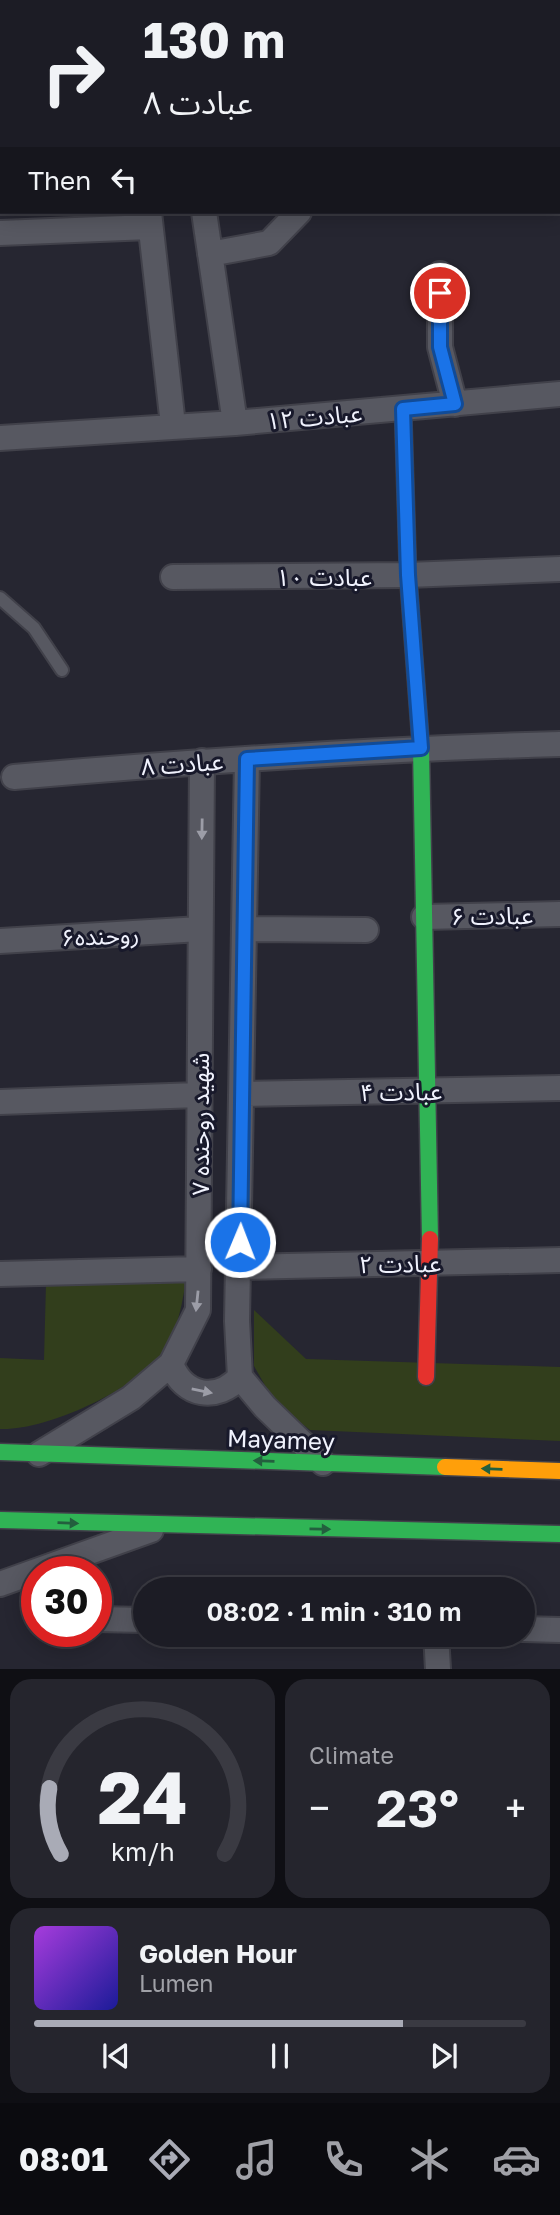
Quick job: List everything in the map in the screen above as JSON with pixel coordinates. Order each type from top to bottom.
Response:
[{"type":"main road","points":[[403,409],[408,575],[421,748],[430,1262],[426,1377]]},
{"type":"main road","name":"Mayamey","points":[[0,1452],[560,1471]]},
{"type":"main road","points":[[0,1520],[560,1534]]},
{"type":"street","points":[[204,214],[235,423]]},
{"type":"street","points":[[210,254],[269,243],[297,214]]},
{"type":"street","points":[[0,233],[149,219],[173,425]]},
{"type":"street","points":[[440,274],[440,347],[455,404]]},
{"type":"street","name":"عبادت ۱۲","points":[[0,438],[235,423],[560,394]]},
{"type":"street","name":"عبادت ۱۰","points":[[173,577],[408,575],[560,569]]},
{"type":"street","name":"عبادت ۸","points":[[14,776],[421,748],[560,744]]},
{"type":"street","name":"شهید روحنده ۷","points":[[240,1377],[237,1321],[247,759]]},
{"type":"street","name":"شهید روحنده ۷","points":[[40,1454],[131,1398],[171,1364],[198,1310],[202,761]]},
{"type":"street","name":"عبادت ۶","points":[[424,916],[560,914]]},
{"type":"street","name":"روحنده۶","points":[[0,941],[200,929]]},
{"type":"street","points":[[244,929],[366,930]]},
{"type":"street","name":"عبادت ۴","points":[[242,1094],[560,1088]]},
{"type":"street","points":[[0,1102],[198,1095]]},
{"type":"street","name":"عبادت ۲","points":[[240,1266],[560,1260]]},
{"type":"street","points":[[0,1274],[199,1269]]},
{"type":"street","points":[[171,1364],[176,1376],[195,1392],[220,1392],[240,1377],[265,1407],[323,1463]]},
{"type":"street","points":[[0,1584],[160,1526]]},
{"type":"street","points":[[112,1619],[133,1620]]},
{"type":"street","points":[[535,1629],[560,1630]]},
{"type":"street","points":[[437,1647],[438,1669]]},
{"type":"lane","points":[[0,598],[34,628],[62,670]]},
{"type":"green space","points":[[186,1279],[175,1329],[160,1356],[147,1369],[109,1395],[63,1416],[19,1428],[0,1429],[0,1358],[44,1360],[46,1283]]},
{"type":"green space","points":[[254,1310],[306,1359],[560,1367],[560,1441],[310,1430],[275,1403],[254,1366]]},
{"type":"traffic: fast","points":[[403,409],[408,575],[421,748],[430,1239]]},
{"type":"traffic: fast","points":[[0,1452],[445,1467]]},
{"type":"traffic: fast","points":[[0,1520],[560,1534]]},
{"type":"traffic: slow","points":[[445,1467],[560,1471]]},
{"type":"traffic: jam","points":[[426,1377],[430,1239]]},
{"type":"route","points":[[240,1242],[247,759],[421,748],[408,575],[403,409],[455,404],[440,347],[440,293]]}]
